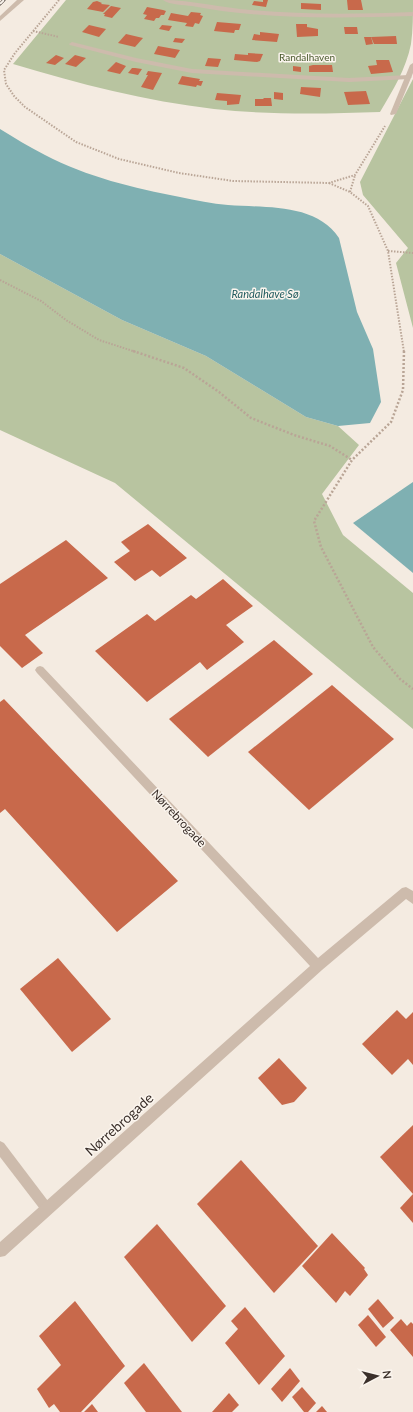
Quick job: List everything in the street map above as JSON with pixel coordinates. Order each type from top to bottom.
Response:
[{"type":"street","points":[[0,19],[21,0]]},
{"type":"street","points":[[166,0],[226,10],[296,15],[341,16],[413,14]]},
{"type":"street","points":[[72,44],[136,60],[192,70],[296,78],[349,80],[409,78]]},
{"type":"street","points":[[392,114],[409,78],[413,65]]},
{"type":"street","name":"Nørrebrogade","points":[[40,670],[318,966]]},
{"type":"street","name":"Nørrebrogade","points":[[0,1251],[318,966],[409,896]]},
{"type":"street","points":[[0,1147],[47,1209]]},
{"type":"path","points":[[0,75],[14,53],[59,0]]},
{"type":"path","points":[[33,31],[66,39],[72,44]]},
{"type":"path","points":[[4,70],[6,84],[14,96],[25,107],[76,142],[119,159],[179,173],[233,181],[329,183],[355,175]]},
{"type":"path","points":[[350,192],[355,175],[392,114]]},
{"type":"path","points":[[329,183],[350,192],[368,206],[388,251],[404,352],[403,390],[390,422],[352,460],[314,521],[321,547],[373,647],[400,679],[413,689]]},
{"type":"path","points":[[388,251],[413,253]]},
{"type":"path","points":[[0,280],[41,301],[66,320],[99,340],[184,368],[219,392],[251,418],[294,435],[330,446],[352,460]]},
{"type":"green space","name":"Randalhaven","points":[[66,0],[413,0],[412,39],[406,62],[380,112],[297,114],[214,109],[138,97],[13,64]]},
{"type":"green space","points":[[413,79],[413,328],[396,263],[408,248],[363,195],[360,182]]},
{"type":"green space","points":[[0,254],[122,320],[206,356],[306,417],[338,426],[359,445],[322,494],[343,535],[413,593],[413,729],[115,483],[0,430]]},
{"type":"water","name":"Randalhave Sø","points":[[0,129],[33,149],[61,163],[94,176],[145,190],[210,203],[273,208],[304,213],[317,218],[329,227],[339,238],[357,312],[373,349],[381,402],[370,423],[338,426],[306,417],[206,356],[122,320],[0,254]]},
{"type":"water","points":[[413,482],[413,573],[353,523]]},
{"type":"building","points":[[263,0],[268,0],[266,7],[252,5],[254,1],[263,2]]},
{"type":"building","points":[[347,0],[361,0],[363,10],[348,10]]},
{"type":"building","points":[[97,1],[102,3],[101,4],[110,5],[103,12],[87,9],[93,2]]},
{"type":"building","points":[[301,3],[321,4],[321,10],[301,9]]},
{"type":"building","points":[[111,6],[121,8],[112,18],[104,16],[105,14],[103,14]]},
{"type":"building","points":[[147,7],[166,11],[164,15],[156,18],[154,21],[144,19],[147,15],[143,14]]},
{"type":"building","points":[[191,12],[201,13],[200,15],[203,16],[199,24],[195,23],[193,27],[185,26],[187,23],[168,20],[171,13],[188,16]]},
{"type":"building","points":[[217,22],[241,24],[239,30],[235,30],[234,33],[214,31]]},
{"type":"building","points":[[296,24],[307,24],[307,27],[318,29],[318,36],[297,37]]},
{"type":"building","points":[[89,25],[106,29],[99,37],[82,32]]},
{"type":"building","points":[[162,25],[172,26],[169,31],[159,29]]},
{"type":"building","points":[[344,27],[357,27],[358,34],[345,34]]},
{"type":"building","points":[[260,32],[279,34],[277,42],[252,40],[254,34],[260,35]]},
{"type":"building","points":[[126,34],[143,38],[135,47],[118,43]]},
{"type":"building","points":[[396,36],[397,44],[374,44],[371,37]]},
{"type":"building","points":[[364,37],[371,37],[373,44],[366,45]]},
{"type":"building","points":[[175,38],[185,39],[182,43],[173,42]]},
{"type":"building","points":[[158,46],[180,50],[175,58],[154,54]]},
{"type":"building","points":[[248,53],[263,54],[260,61],[257,62],[234,60],[235,54],[248,55]]},
{"type":"building","points":[[56,55],[64,58],[55,65],[46,63]]},
{"type":"building","points":[[75,55],[86,58],[76,67],[65,64]]},
{"type":"building","points":[[208,58],[221,59],[218,67],[205,66]]},
{"type":"building","points":[[376,60],[389,60],[393,72],[371,74],[368,66],[377,65]]},
{"type":"building","points":[[116,62],[126,66],[120,74],[107,71]]},
{"type":"building","points":[[332,65],[333,72],[309,72],[309,66]]},
{"type":"building","points":[[293,66],[301,67],[301,72],[293,71]]},
{"type":"building","points":[[132,68],[142,69],[138,75],[128,73]]},
{"type":"building","points":[[148,71],[162,73],[153,90],[141,87],[148,75],[146,75]]},
{"type":"building","points":[[182,76],[200,79],[199,81],[203,81],[201,86],[197,85],[196,87],[178,84]]},
{"type":"building","points":[[301,87],[321,88],[320,97],[300,94]]},
{"type":"building","points":[[366,91],[370,104],[348,105],[344,92]]},
{"type":"building","points":[[274,92],[283,93],[283,100],[274,99]]},
{"type":"building","points":[[217,93],[241,95],[239,104],[227,105],[227,101],[215,100]]},
{"type":"building","points":[[271,98],[272,106],[255,106],[255,99]]},
{"type":"building","points":[[148,524],[187,558],[160,577],[152,570],[135,581],[114,562],[130,551],[121,542]]},
{"type":"building","points":[[66,540],[108,578],[25,635],[43,653],[22,668],[0,646],[0,584]]},
{"type":"building","points":[[223,579],[253,606],[226,625],[244,642],[207,670],[200,662],[147,702],[95,651],[147,614],[155,621],[191,595],[196,599]]},
{"type":"building","points":[[274,640],[313,674],[208,757],[169,719]]},
{"type":"building","points":[[332,685],[394,739],[309,810],[248,752]]},
{"type":"building","points":[[4,699],[178,881],[117,932],[5,809],[0,813],[0,702]]},
{"type":"building","points":[[58,958],[111,1019],[72,1052],[20,989]]},
{"type":"building","points":[[397,1010],[406,1019],[413,1012],[413,1065],[408,1059],[392,1075],[362,1044]]},
{"type":"building","points":[[279,1058],[307,1088],[294,1102],[282,1105],[258,1078]]},
{"type":"building","points":[[413,1125],[413,1194],[380,1157]]},
{"type":"building","points":[[241,1160],[318,1246],[274,1293],[197,1204]]},
{"type":"building","points":[[413,1194],[413,1223],[400,1208]]},
{"type":"building","points":[[157,1224],[226,1306],[192,1342],[124,1257]]},
{"type":"building","points":[[332,1233],[365,1268],[364,1269],[368,1275],[350,1296],[345,1291],[336,1303],[302,1266]]},
{"type":"building","points":[[378,1299],[394,1318],[383,1328],[368,1309]]},
{"type":"building","points":[[75,1301],[125,1366],[81,1412],[60,1412],[54,1404],[49,1408],[37,1389],[61,1365],[39,1336]]},
{"type":"building","points":[[245,1307],[285,1356],[259,1385],[225,1343],[238,1329],[231,1321]]},
{"type":"building","points":[[368,1315],[386,1337],[376,1347],[358,1325]]},
{"type":"building","points":[[401,1319],[407,1326],[411,1322],[413,1324],[413,1357],[390,1330]]},
{"type":"building","points":[[144,1363],[182,1412],[146,1412],[124,1383]]},
{"type":"building","points":[[290,1368],[300,1381],[282,1402],[271,1389]]},
{"type":"building","points":[[302,1387],[316,1403],[308,1412],[304,1412],[292,1397]]},
{"type":"building","points":[[229,1393],[239,1405],[232,1412],[212,1412]]},
{"type":"building","points":[[92,1404],[98,1412],[84,1412]]},
{"type":"building","points":[[322,1406],[327,1412],[316,1412]]},
{"type":"railway","points":[[0,4],[4,0]]}]
